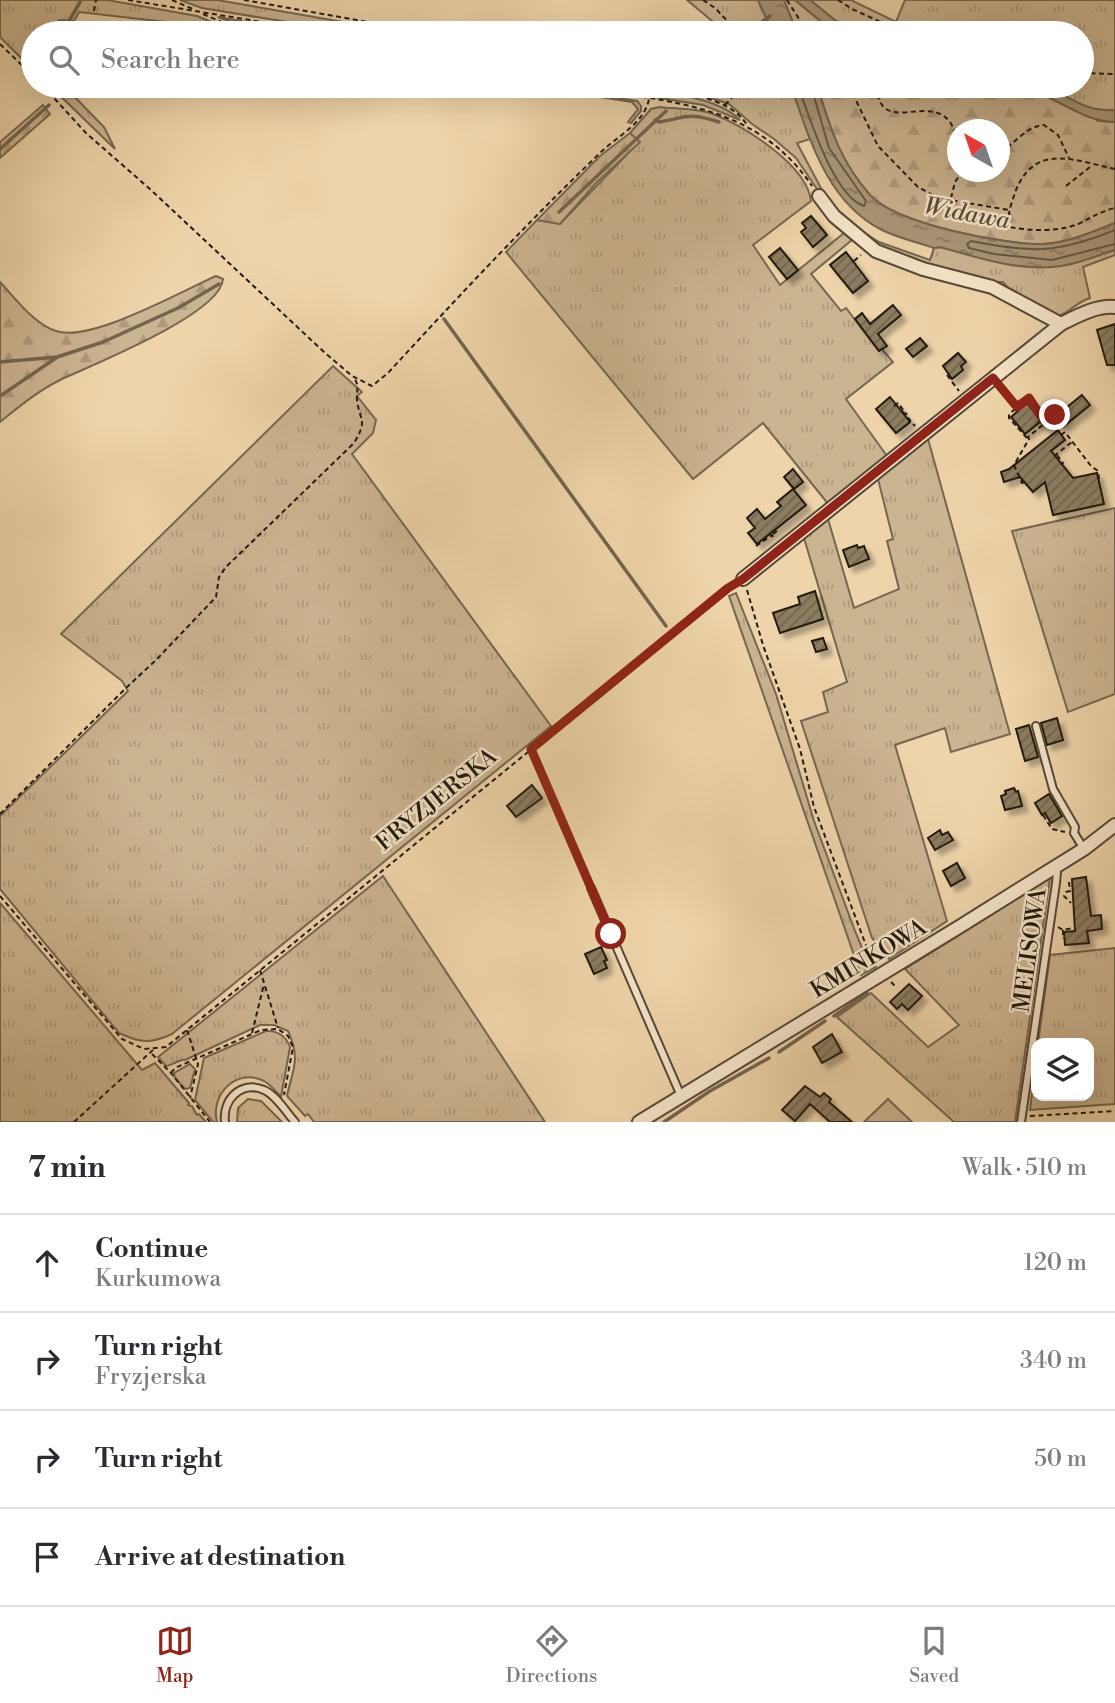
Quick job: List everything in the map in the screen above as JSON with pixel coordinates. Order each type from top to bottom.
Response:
[{"type":"street","points":[[818,196],[834,216],[876,251],[923,269],[992,287],[1061,324]]},
{"type":"street","points":[[743,579],[1061,324],[1085,313],[1108,306],[1115,307]]},
{"type":"street","name":"KMINKOWA","points":[[639,1122],[1084,849],[1115,825]]},
{"type":"lane","points":[[1036,726],[1053,789],[1075,827],[1074,833],[1084,849]]},
{"type":"lane","name":"MELISOWA","points":[[1021,1119],[1057,873],[1055,867]]},
{"type":"lane","points":[[591,888],[681,1096]]},
{"type":"lane","points":[[225,1122],[226,1105],[230,1098],[237,1091],[251,1088],[268,1093],[295,1122]]},
{"type":"path","points":[[94,10],[96,0]]},
{"type":"path","points":[[128,0],[252,21]]},
{"type":"path","points":[[172,0],[219,21]]},
{"type":"path","points":[[244,0],[362,21]]},
{"type":"path","points":[[703,0],[727,21]]},
{"type":"path","points":[[787,0],[800,21]]},
{"type":"path","points":[[838,0],[878,21]]},
{"type":"path","points":[[0,44],[21,64]]},
{"type":"path","points":[[1094,73],[1115,74]]},
{"type":"path","points":[[0,814],[216,597],[219,577],[226,567],[354,443],[361,431],[363,420],[357,401],[358,383],[352,376],[86,133],[54,98]]},
{"type":"path","points":[[643,98],[714,112],[747,126],[791,158],[818,196]]},
{"type":"path","points":[[703,98],[725,106],[741,116],[747,126]]},
{"type":"path","points":[[725,106],[732,98]]},
{"type":"path","points":[[855,98],[883,152],[923,191],[938,198],[1010,211]]},
{"type":"path","points":[[877,98],[887,109],[906,113],[927,109],[943,116],[947,121]]},
{"type":"path","points":[[352,376],[372,386],[388,373],[536,215],[607,146],[630,128],[647,109],[649,99]]},
{"type":"path","points":[[1010,146],[1031,128],[1044,125],[1058,135],[1070,159]]},
{"type":"path","points":[[1115,169],[1060,157],[1048,159],[1027,172],[1019,185],[1008,219],[1010,227],[1025,230],[1067,227],[1115,208]]},
{"type":"path","points":[[1066,187],[1090,167]]},
{"type":"path","points":[[950,200],[955,182]]},
{"type":"path","points":[[947,375],[966,400]]},
{"type":"path","points":[[993,378],[1017,407]]},
{"type":"path","points":[[1028,437],[1026,438],[1009,414],[1029,398],[1045,422]]},
{"type":"path","points":[[894,406],[898,402],[911,422]]},
{"type":"path","points":[[902,411],[922,435]]},
{"type":"path","points":[[1024,482],[1019,480],[1014,465],[1028,437],[1055,415],[1053,414]]},
{"type":"path","points":[[1061,435],[1065,432],[1098,471],[1099,479]]},
{"type":"path","points":[[1031,434],[1036,437]]},
{"type":"path","points":[[1061,465],[1063,463],[1056,455],[1072,442]]},
{"type":"path","points":[[772,535],[778,530]]},
{"type":"path","points":[[743,579],[800,749],[814,807],[867,948],[886,972]]},
{"type":"path","name":"FRYZJERSKA","points":[[154,1049],[166,1046],[728,588],[743,579]]},
{"type":"path","points":[[531,749],[591,888]]},
{"type":"path","points":[[1044,815],[1052,830],[1067,832]]},
{"type":"path","points":[[1069,883],[1070,891],[1064,896],[1071,903]]},
{"type":"path","points":[[0,896],[122,1039],[136,1047],[154,1049]]},
{"type":"path","points":[[1069,929],[1073,928]]},
{"type":"path","points":[[1063,929],[1063,939]]},
{"type":"path","points":[[260,969],[278,1029]]},
{"type":"path","points":[[251,1034],[264,982]]},
{"type":"path","points":[[187,1028],[198,1064],[194,1091],[190,1099]]},
{"type":"path","points":[[171,1073],[175,1068],[251,1034],[261,1030],[278,1029],[288,1036],[293,1047],[284,1096]]},
{"type":"path","points":[[74,1122],[154,1049]]},
{"type":"path","points":[[150,1052],[171,1073],[210,1122]]},
{"type":"path","points":[[1021,1119],[1115,1111]]},
{"type":"green space","points":[[0,0],[107,0],[197,16],[209,21],[158,21],[79,12],[74,21],[21,21],[21,58],[0,37]]},
{"type":"green space","points":[[180,0],[217,0],[337,21],[281,21],[202,8]]},
{"type":"green space","points":[[687,0],[758,0],[768,21],[712,21]]},
{"type":"green space","points":[[784,0],[795,0],[820,21],[792,21]]},
{"type":"green space","points":[[810,0],[851,0],[894,21],[836,21]]},
{"type":"green space","points":[[905,0],[1115,0],[1115,110],[1087,107],[1066,98],[1094,98],[1094,21],[896,21]]},
{"type":"green space","points":[[62,98],[76,98],[104,127],[115,149]]},
{"type":"green space","points":[[606,98],[637,101],[641,111],[631,123],[628,122],[638,109],[632,102]]},
{"type":"green space","points":[[660,98],[693,98],[728,110],[740,120],[703,105]]},
{"type":"green space","points":[[711,98],[795,98],[810,139],[797,143],[823,192],[823,198],[796,158],[729,104]]},
{"type":"green space","points":[[821,98],[1051,98],[1098,121],[1115,122],[1115,223],[1062,242],[1043,244],[978,237],[926,224],[883,205],[870,195],[859,182],[837,144]]},
{"type":"green space","points":[[43,105],[50,114],[0,158],[0,142]]},
{"type":"green space","points":[[659,107],[713,114],[741,128],[772,148],[807,187],[811,201],[753,245],[780,285],[844,233],[853,239],[811,274],[841,311],[846,308],[879,351],[882,349],[893,362],[846,399],[887,456],[829,505],[763,423],[693,479],[506,252],[537,220],[560,224],[639,142],[630,133],[651,109]]},
{"type":"green space","points":[[630,133],[640,142],[596,183],[560,224],[537,220],[600,156]]},
{"type":"green space","points":[[855,227],[879,242],[930,260],[934,248],[940,247],[993,261],[1075,263],[1115,250],[1115,255],[1083,267],[1090,298],[1059,316],[1010,290],[1003,282],[959,275],[891,253],[873,244]]},
{"type":"green space","points":[[216,276],[223,279],[217,293],[179,322],[54,383],[0,422],[0,282],[40,323],[56,331],[71,333],[91,330],[136,314]]},
{"type":"green space","points":[[333,366],[362,392],[357,396],[376,420],[373,433],[352,454],[551,726],[172,1034],[152,1041],[133,1039],[119,1033],[0,889],[0,816],[128,691],[122,681],[61,634]]},
{"type":"green space","points":[[928,439],[1010,734],[951,752],[945,728],[895,745],[947,921],[889,959],[872,938],[801,721],[828,712],[823,692],[847,682],[804,538],[828,519],[854,608],[899,589],[887,541],[893,539],[878,479]]},
{"type":"green space","points":[[1115,508],[1115,694],[1068,712],[1012,531]]},
{"type":"green space","points":[[736,593],[776,694],[814,821],[855,931],[865,955],[876,967],[861,975],[729,596]]},
{"type":"green space","points":[[383,876],[545,1122],[314,1122],[287,1096],[295,1064],[294,1049],[288,1031],[274,1025],[260,1025],[166,1066],[158,1057]]},
{"type":"green space","points":[[1050,878],[1015,1122],[954,1122],[837,1017],[871,993],[928,1047],[959,1025],[905,969]]},
{"type":"green space","points":[[0,903],[142,1070],[155,1063],[188,1105],[206,1122],[0,1122]]},
{"type":"green space","points":[[1115,948],[1115,1104],[1030,1110],[1031,1101],[1094,1101],[1094,1038],[1039,1038],[1050,955]]},
{"type":"green space","points":[[266,1031],[281,1035],[290,1047],[281,1097],[264,1081],[244,1078],[235,1081],[221,1093],[217,1102],[217,1122],[213,1122],[195,1100],[204,1058]]},
{"type":"green space","points":[[190,1064],[195,1069],[190,1088],[185,1089],[174,1073]]},
{"type":"green space","points":[[248,1099],[261,1101],[282,1122],[237,1122],[238,1108]]},
{"type":"green space","points":[[888,1099],[912,1122],[864,1122]]},
{"type":"water","points":[[758,0],[784,0],[792,21],[768,21]]},
{"type":"water","points":[[795,0],[810,0],[836,21],[820,21]]},
{"type":"water","points":[[795,98],[821,98],[843,156],[859,182],[883,205],[903,215],[926,224],[978,237],[1043,244],[1062,242],[1115,223],[1115,250],[1060,266],[1024,267],[940,247],[934,248],[901,238],[863,218],[847,203],[823,168]]},
{"type":"water","points":[[1049,98],[1068,98],[1088,107],[1115,110],[1115,122],[1088,117]]},
{"type":"building","points":[[811,216],[827,235],[813,247],[801,232],[806,228],[802,223]]},
{"type":"building","points":[[780,248],[798,270],[787,279],[769,257]]},
{"type":"building","points":[[846,252],[868,281],[853,293],[830,265]]},
{"type":"building","points":[[893,305],[901,315],[878,334],[887,346],[879,351],[855,319],[862,313],[870,324]]},
{"type":"building","points":[[1115,324],[1115,365],[1107,365],[1097,330]]},
{"type":"building","points":[[920,338],[927,346],[913,357],[906,349]]},
{"type":"building","points":[[958,353],[966,362],[961,366],[963,370],[952,379],[943,366]]},
{"type":"building","points":[[1082,395],[1090,405],[1063,427],[1055,417]]},
{"type":"building","points":[[890,397],[910,422],[896,433],[876,409]]},
{"type":"building","points":[[1027,403],[1041,421],[1025,434],[1011,417]]},
{"type":"building","points":[[1058,430],[1065,440],[1051,451],[1073,478],[1097,473],[1104,504],[1053,515],[1045,482],[1033,492],[1020,477],[1004,482],[1001,472],[1009,469]]},
{"type":"building","points":[[793,469],[803,482],[794,489],[784,477]]},
{"type":"building","points":[[793,489],[806,505],[757,544],[748,533],[755,528],[747,518],[757,509],[765,519],[781,506],[777,502]]},
{"type":"building","points":[[857,545],[858,548],[864,546],[869,559],[849,567],[843,550]]},
{"type":"building","points":[[815,591],[823,619],[780,633],[773,613],[800,604],[798,597]]},
{"type":"building","points":[[823,638],[827,649],[816,652],[812,641]]},
{"type":"building","points":[[1057,718],[1063,740],[1047,745],[1041,723]]},
{"type":"building","points":[[1029,725],[1038,757],[1025,761],[1016,729]]},
{"type":"building","points":[[532,785],[542,798],[516,817],[507,806]]},
{"type":"building","points":[[1014,788],[1018,791],[1022,806],[1005,810],[1001,796],[1006,794],[1005,791]]},
{"type":"building","points":[[1049,794],[1062,816],[1051,823],[1035,803]]},
{"type":"building","points":[[940,830],[942,835],[948,832],[953,840],[935,850],[928,838]]},
{"type":"building","points":[[957,863],[965,878],[951,886],[943,871]]},
{"type":"building","points":[[1086,877],[1091,916],[1101,915],[1102,929],[1087,931],[1089,943],[1065,945],[1064,932],[1075,931],[1072,879]]},
{"type":"building","points":[[601,947],[607,960],[604,961],[607,968],[594,974],[585,954]]},
{"type":"building","points":[[909,984],[922,996],[908,1010],[902,1004],[897,1009],[890,1002]]},
{"type":"building","points":[[832,1034],[842,1052],[822,1063],[813,1047]]},
{"type":"building","points":[[805,1086],[820,1097],[824,1093],[831,1099],[829,1102],[852,1122],[830,1122],[810,1104],[795,1121],[782,1110]]},
{"type":"waterway","points":[[69,21],[80,2]]},
{"type":"waterway","points":[[763,21],[770,16]]},
{"type":"waterway","points":[[0,149],[49,105]]},
{"type":"waterway","points":[[559,212],[666,111]]},
{"type":"waterway","points":[[655,120],[659,122],[694,116],[719,122]]},
{"type":"waterway","points":[[0,362],[57,357],[103,342],[178,308],[219,284]]},
{"type":"waterway","points":[[444,319],[666,626]]},
{"type":"waterway","points":[[0,396],[56,358]]},
{"type":"waterway","points":[[834,1016],[867,993]]},
{"type":"waterway","points":[[779,1052],[825,1021]]},
{"type":"waterway","points":[[664,1122],[710,1091],[769,1058]]},
{"type":"route","points":[[611,934],[531,749],[728,588],[743,579],[993,378],[1017,407],[1029,398],[1045,422],[1055,415]]},
{"type":"water label","name":"Widawa","points":[[967,213]]}]
